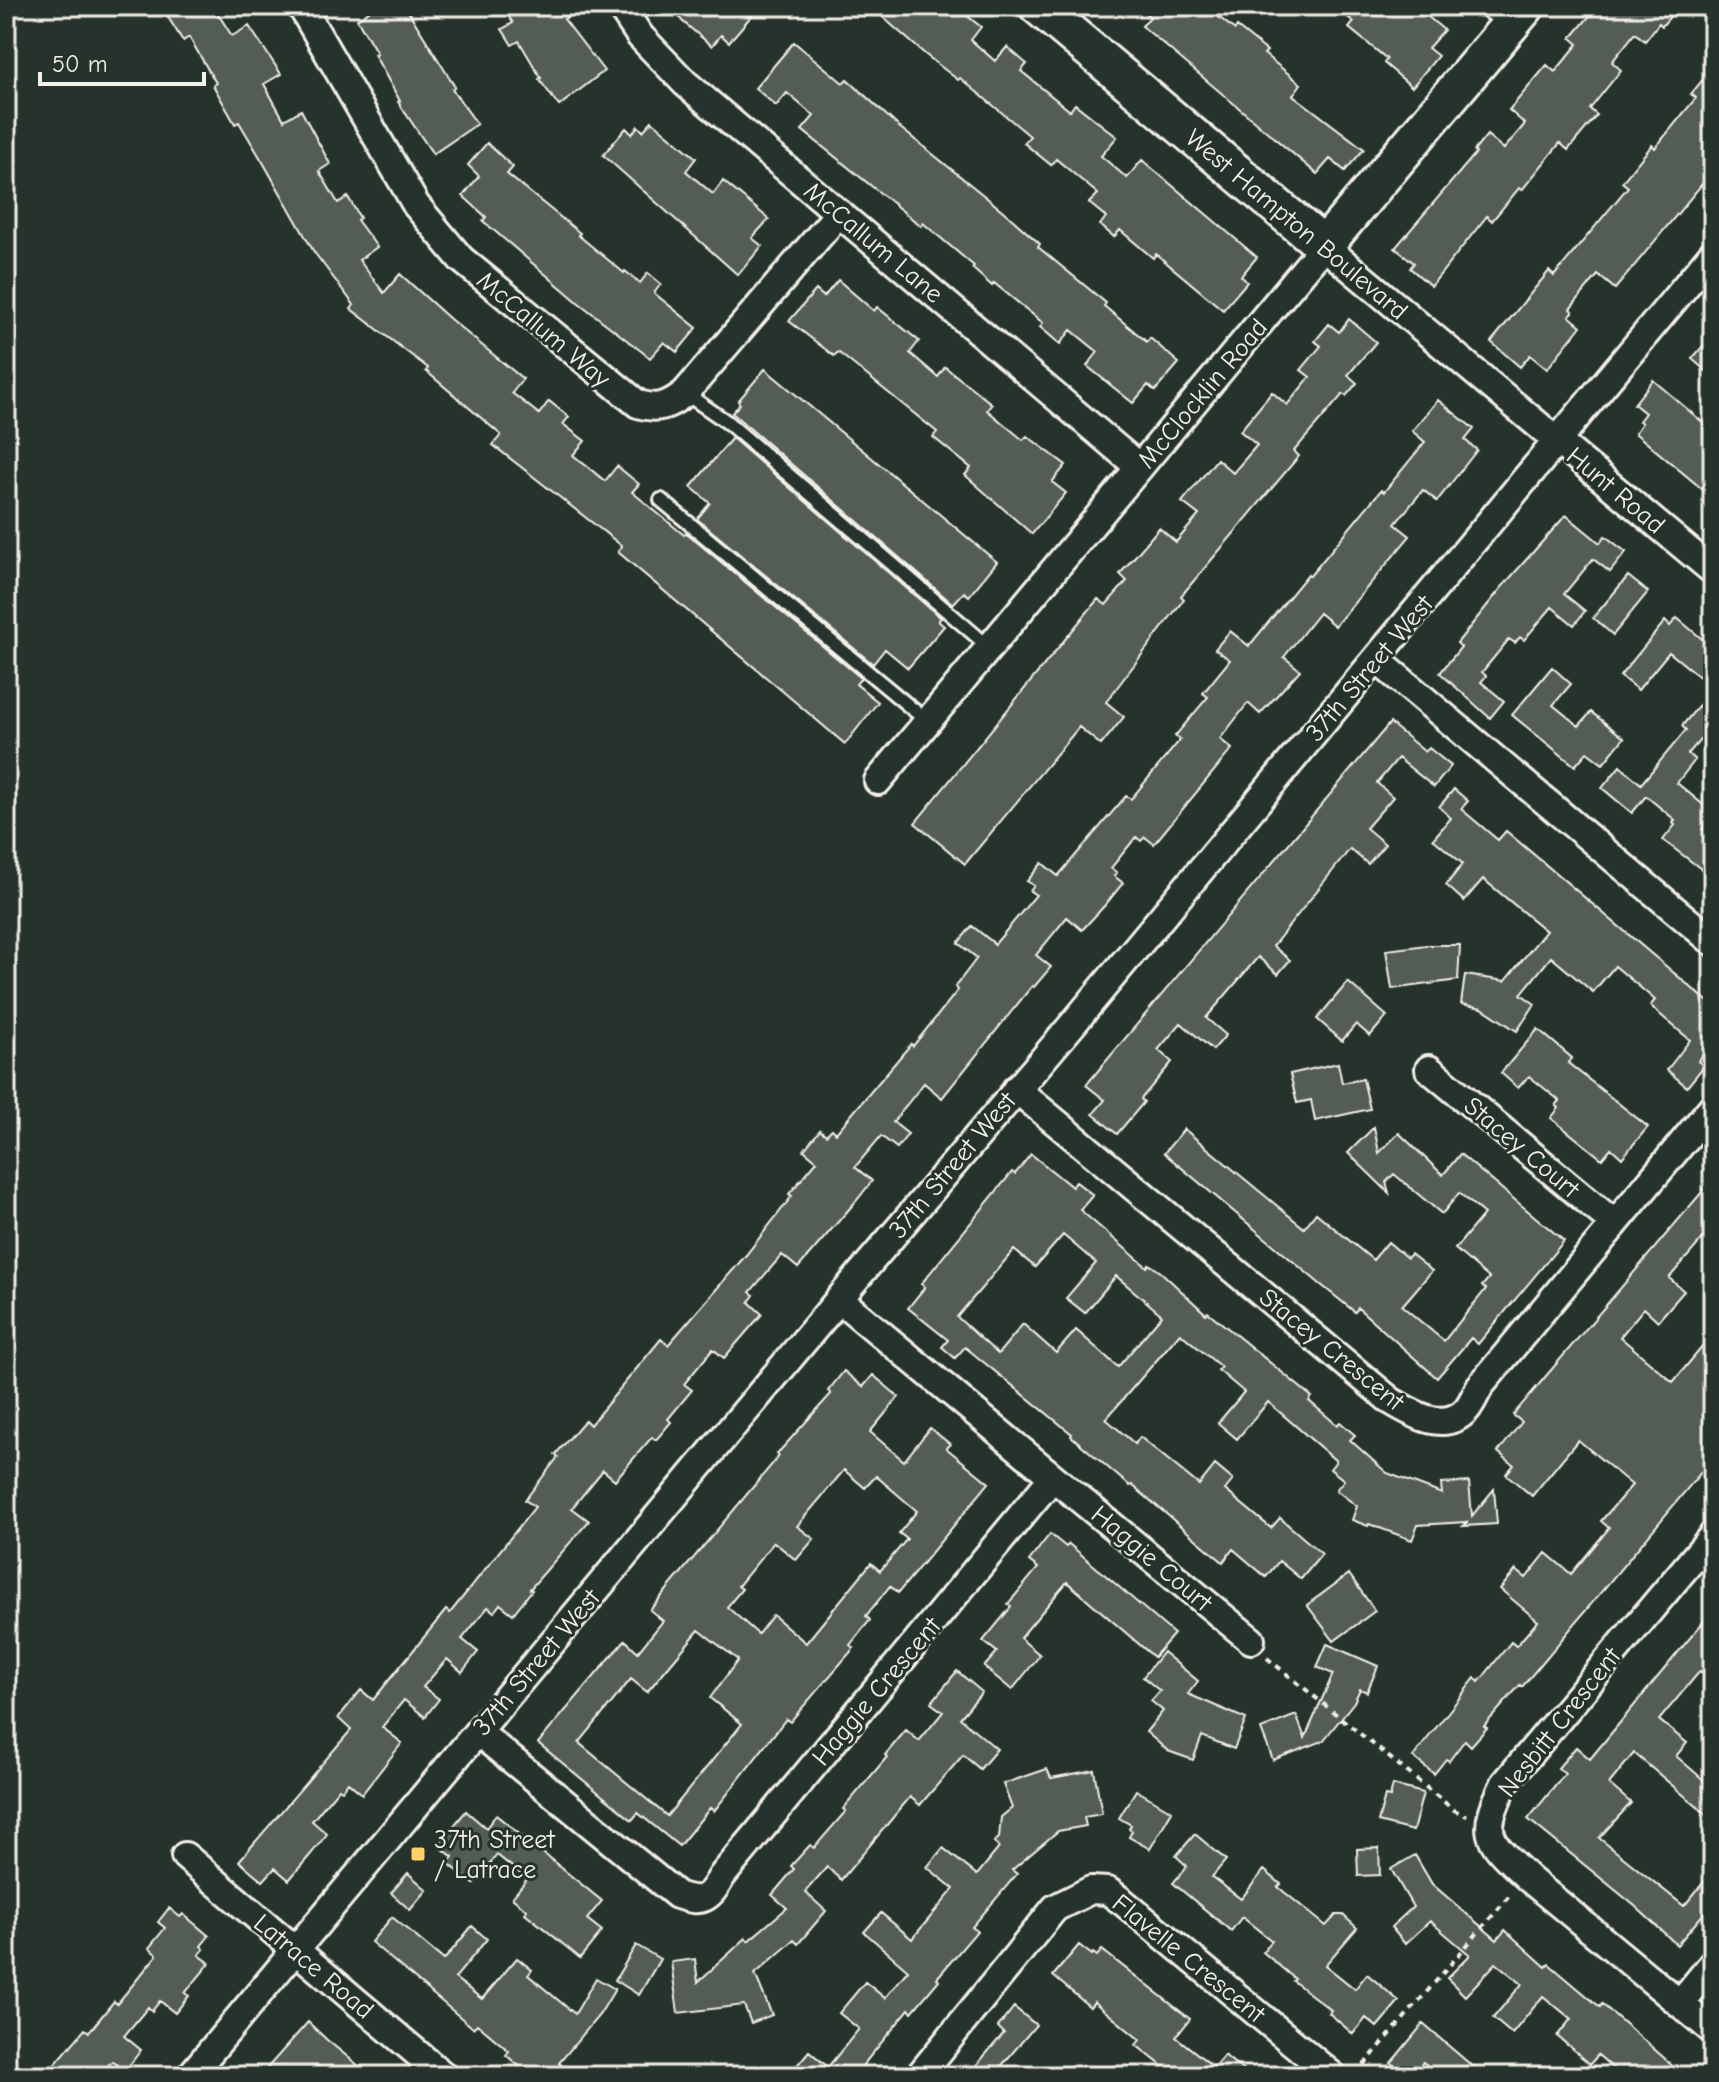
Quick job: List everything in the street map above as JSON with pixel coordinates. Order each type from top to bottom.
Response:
[{"type":"street","name":"McCallum Way","points":[[301,6],[416,205],[461,259],[638,404],[656,409],[671,404],[685,393],[839,213]]},
{"type":"street","name":"McCallum Lane","points":[[620,6],[651,48],[685,83],[1139,467]]},
{"type":"street","name":"West Hampton Boulevard","points":[[1038,6],[1556,441]]},
{"type":"street","name":"McClocklin Road","points":[[878,781],[1324,246],[1511,11]]},
{"type":"street","name":"37th Street West","points":[[190,2076],[1713,253]]},
{"type":"street","name":"Hunt Road","points":[[1556,441],[1713,571]]},
{"type":"street","points":[[1376,659],[1713,942]]},
{"type":"street","name":"Stacey Court","points":[[1429,1069],[1615,1224]]},
{"type":"street","name":"Stacey Crescent","points":[[1016,1089],[1391,1401],[1431,1422],[1449,1419],[1466,1411],[1480,1386],[1713,1106]]},
{"type":"street","points":[[839,1299],[1053,1477]]},
{"type":"street","name":"Haggie Court","points":[[1053,1477],[1251,1640]]},
{"type":"street","name":"Haggie Crescent","points":[[478,1732],[677,1895],[695,1901],[711,1895],[722,1876],[1053,1477]]},
{"type":"street","name":"Nesbitt Crescent","points":[[1713,1535],[1505,1783],[1488,1824],[1492,1839],[1502,1854],[1528,1878],[1713,2031]]},
{"type":"street","name":"Latrace Road","points":[[185,1856],[444,2076]]},
{"type":"street","name":"Flavelle Crescent","points":[[919,2076],[1055,1908],[1091,1890],[1108,1891],[1345,2074]]},
{"type":"street","points":[[1680,2003],[1713,1963]]},
{"type":"lane","points":[[685,393],[727,422],[989,647]]},
{"type":"lane","points":[[661,500],[927,721]]},
{"type":"path","points":[[1283,1670],[1454,1810]]},
{"type":"path","points":[[1345,2074],[1513,1892]]},
{"type":"building","points":[[161,6],[213,6],[232,36],[249,26],[281,74],[264,84],[284,120],[301,110],[330,164],[319,171],[338,203],[348,197],[360,218],[357,220],[377,247],[359,260],[384,293],[400,274],[523,379],[512,393],[539,414],[549,401],[569,417],[563,424],[585,441],[573,455],[605,481],[617,466],[639,484],[632,492],[861,678],[856,684],[878,702],[845,744],[618,552],[622,546],[493,445],[501,435],[426,371],[428,368],[351,309],[354,305],[314,252],[239,122],[235,124],[189,37],[183,41]]},
{"type":"building","points":[[366,6],[405,6],[455,87],[452,89],[477,124],[433,154],[398,102],[374,54],[377,53],[357,19],[369,11]]},
{"type":"building","points":[[502,6],[586,6],[564,19],[604,71],[559,106],[539,79],[519,41],[512,45],[502,29],[513,23]]},
{"type":"building","points":[[672,6],[760,6],[729,42],[721,35],[712,46],[682,21]]},
{"type":"building","points":[[870,6],[955,6],[981,27],[971,40],[995,61],[1007,47],[1027,64],[1021,71],[1070,111],[1075,104],[1117,137],[1101,156],[1127,178],[1142,160],[1257,257],[1241,276],[1247,282],[1223,310],[1156,254],[1153,258],[1120,230],[1114,237],[1100,225],[1106,217],[1089,203],[1098,194],[1056,159],[1051,165],[1024,143],[1030,136],[960,78],[958,80],[926,55]]},
{"type":"building","points":[[1137,6],[1205,6],[1267,51],[1264,54],[1301,84],[1293,95],[1364,149],[1345,171],[1330,159],[1317,174],[1142,26],[1150,17]]},
{"type":"building","points":[[1334,6],[1415,6],[1444,30],[1428,48],[1438,56],[1412,87],[1384,63],[1387,59],[1349,28],[1354,22]]},
{"type":"building","points":[[1598,6],[1679,6],[1662,26],[1659,23],[1645,41],[1635,33],[1612,62],[1621,70],[1590,109],[1597,115],[1568,150],[1560,143],[1492,221],[1487,216],[1431,286],[1410,268],[1414,263],[1395,248],[1476,153],[1474,151],[1487,135],[1504,149],[1525,124],[1509,110],[1547,65],[1555,72],[1578,44],[1571,38]]},
{"type":"building","points":[[794,42],[843,83],[847,79],[898,126],[1003,211],[1040,244],[1038,247],[1106,303],[1104,306],[1147,342],[1150,338],[1179,363],[1155,391],[1148,385],[1133,403],[1087,366],[1098,352],[1071,330],[1060,344],[1040,327],[1043,323],[994,283],[992,286],[972,268],[974,266],[923,223],[921,226],[802,130],[814,116],[787,93],[776,106],[755,88]]},
{"type":"building","points":[[1713,67],[1713,171],[1615,289],[1598,275],[1570,309],[1573,312],[1569,316],[1581,326],[1547,369],[1530,355],[1520,367],[1491,342],[1549,271],[1554,276],[1628,187],[1622,182],[1696,98],[1691,94]]},
{"type":"building","points":[[652,121],[696,158],[686,171],[713,194],[723,181],[769,219],[752,238],[762,246],[738,275],[603,155],[626,128],[632,134],[638,126],[643,131]]},
{"type":"building","points":[[487,143],[513,167],[507,174],[624,273],[640,283],[648,273],[661,284],[654,293],[697,328],[677,352],[664,342],[650,358],[579,303],[483,221],[486,217],[463,196],[479,176],[468,165]]},
{"type":"building","points":[[838,280],[874,311],[877,307],[919,341],[910,353],[938,377],[945,367],[992,404],[987,410],[1023,440],[1027,436],[1066,465],[1052,482],[1066,493],[1032,534],[965,475],[971,468],[933,437],[937,432],[838,352],[834,356],[789,321],[816,290],[824,297]]},
{"type":"building","points":[[1349,319],[1376,342],[1348,375],[1357,383],[1346,396],[1343,394],[1294,451],[1299,456],[1181,596],[1184,599],[1106,702],[1124,717],[1101,745],[1079,727],[965,864],[915,823],[1098,599],[1106,605],[1127,581],[1120,574],[1159,528],[1176,542],[1199,515],[1182,502],[1217,459],[1233,473],[1257,445],[1240,431],[1272,392],[1287,405],[1310,377],[1301,370],[1321,346],[1315,341],[1329,324],[1339,332]]},
{"type":"building","points":[[1713,334],[1713,377],[1692,359]]},
{"type":"building","points":[[765,369],[997,562],[969,596],[964,592],[953,604],[732,413],[740,404],[738,401]]},
{"type":"building","points":[[1653,380],[1713,431],[1713,498],[1635,433],[1645,413],[1634,404]]},
{"type":"building","points":[[1438,400],[1474,429],[1465,440],[1477,450],[1437,501],[1423,490],[1395,524],[1410,536],[1335,626],[1319,613],[1284,657],[1300,670],[1260,714],[1248,703],[1220,739],[1232,749],[1154,844],[1145,837],[1141,841],[1136,837],[1111,868],[1117,873],[1114,876],[1123,883],[1106,904],[1082,930],[1067,917],[1036,955],[1051,967],[1032,986],[942,1098],[924,1083],[893,1122],[908,1134],[897,1148],[881,1136],[855,1167],[872,1181],[857,1200],[798,1268],[782,1255],[750,1292],[754,1295],[749,1302],[762,1314],[724,1358],[713,1349],[684,1384],[692,1390],[668,1419],[671,1422],[656,1440],[652,1437],[615,1480],[603,1470],[572,1508],[589,1521],[530,1589],[513,1614],[500,1604],[494,1612],[488,1607],[462,1639],[478,1652],[462,1672],[447,1659],[423,1687],[439,1699],[425,1717],[404,1700],[382,1727],[402,1743],[362,1794],[348,1782],[342,1790],[339,1788],[312,1821],[327,1834],[311,1854],[289,1880],[275,1868],[263,1881],[239,1861],[351,1730],[338,1718],[361,1690],[373,1700],[446,1610],[450,1613],[535,1507],[525,1500],[558,1457],[555,1455],[585,1420],[590,1425],[661,1339],[668,1345],[746,1255],[792,1196],[789,1194],[817,1161],[804,1150],[820,1130],[826,1135],[832,1129],[836,1133],[958,990],[955,987],[977,958],[958,943],[972,926],[995,944],[1036,895],[1030,891],[1034,886],[1027,881],[1042,863],[1058,876],[1126,796],[1131,799],[1180,740],[1175,736],[1208,697],[1203,693],[1230,660],[1215,649],[1230,631],[1249,646],[1425,442],[1412,431]]},
{"type":"building","points":[[732,438],[941,618],[938,621],[944,626],[908,668],[885,649],[873,664],[697,519],[710,503],[691,487]]},
{"type":"building","points":[[1566,515],[1600,543],[1605,536],[1626,552],[1610,572],[1593,559],[1564,594],[1585,611],[1574,625],[1552,607],[1524,640],[1520,637],[1515,643],[1509,639],[1482,672],[1486,676],[1481,682],[1504,701],[1490,718],[1440,673],[1461,647],[1457,643]]},
{"type":"building","points":[[1628,576],[1648,592],[1613,635],[1593,618]]},
{"type":"building","points":[[1677,618],[1713,648],[1713,688],[1669,652],[1638,690],[1620,676],[1665,621],[1670,626]]},
{"type":"building","points":[[1552,667],[1571,684],[1553,705],[1579,726],[1591,712],[1624,738],[1603,764],[1587,752],[1575,766],[1512,715]]},
{"type":"building","points":[[1713,688],[1713,725],[1688,754],[1695,760],[1677,783],[1713,813],[1702,829],[1713,838],[1713,878],[1663,840],[1675,825],[1675,820],[1646,796],[1632,813],[1602,788],[1620,766],[1641,784],[1686,730],[1682,726]]},
{"type":"building","points":[[1390,723],[1425,752],[1429,748],[1451,766],[1434,787],[1398,758],[1377,783],[1393,797],[1366,828],[1385,844],[1368,864],[1350,849],[1273,946],[1290,960],[1278,974],[1258,957],[1206,1018],[1226,1035],[1213,1050],[1181,1023],[1158,1050],[1172,1062],[1117,1134],[1093,1114],[1105,1100],[1086,1085]]},
{"type":"building","points":[[1454,789],[1468,801],[1461,809],[1498,840],[1506,831],[1713,1006],[1713,1042],[1698,1061],[1704,1066],[1687,1087],[1667,1070],[1690,1040],[1650,1006],[1655,1000],[1615,966],[1593,992],[1551,957],[1521,994],[1535,1004],[1517,1031],[1482,1008],[1461,1004],[1465,975],[1505,981],[1546,931],[1483,879],[1464,901],[1446,885],[1463,864],[1433,839],[1451,818],[1439,807]]},
{"type":"building","points":[[1460,945],[1458,980],[1392,989],[1386,950]]},
{"type":"building","points":[[1348,982],[1387,1016],[1370,1036],[1356,1024],[1342,1041],[1317,1019]]},
{"type":"building","points":[[1538,1029],[1572,1058],[1568,1063],[1648,1127],[1622,1158],[1611,1148],[1602,1159],[1551,1118],[1560,1101],[1529,1076],[1518,1088],[1501,1073]]},
{"type":"building","points":[[1338,1063],[1342,1083],[1363,1079],[1370,1109],[1315,1121],[1311,1100],[1297,1103],[1290,1074]]},
{"type":"building","points":[[1374,1127],[1379,1153],[1399,1133],[1443,1175],[1460,1154],[1564,1241],[1478,1344],[1471,1338],[1437,1378],[1358,1308],[1355,1312],[1164,1153],[1184,1129],[1304,1228],[1316,1213],[1373,1260],[1388,1242],[1407,1258],[1411,1254],[1432,1271],[1402,1306],[1444,1341],[1486,1289],[1482,1286],[1489,1278],[1455,1249],[1484,1214],[1459,1193],[1442,1214],[1394,1174],[1386,1182],[1389,1193],[1348,1153]]},
{"type":"building","points":[[1031,1154],[1072,1187],[1076,1182],[1093,1195],[1080,1210],[1147,1267],[1149,1264],[1162,1273],[1206,1314],[1208,1312],[1312,1397],[1309,1401],[1337,1425],[1340,1422],[1355,1435],[1350,1440],[1387,1473],[1442,1494],[1441,1484],[1469,1482],[1472,1516],[1494,1489],[1497,1524],[1418,1525],[1412,1540],[1352,1520],[1357,1506],[1336,1490],[1344,1480],[1330,1469],[1336,1461],[1268,1402],[1237,1439],[1218,1423],[1244,1392],[1218,1370],[1221,1367],[1180,1333],[1106,1419],[1135,1444],[1140,1437],[1199,1485],[1215,1465],[1233,1480],[1225,1490],[1271,1528],[1280,1518],[1322,1554],[1301,1579],[1279,1561],[1266,1577],[1233,1549],[1223,1562],[965,1347],[955,1358],[942,1347],[948,1340],[908,1308],[925,1287],[921,1284],[1012,1172],[1015,1174]],"holes":[[[1063,1235],[1096,1263],[1066,1298],[1085,1313],[1116,1276],[1162,1315],[1118,1367],[1076,1330],[1056,1353],[1023,1324],[998,1354],[957,1317],[1014,1250],[1035,1267]]]},
{"type":"building","points":[[1713,1179],[1713,1227],[1669,1278],[1684,1291],[1658,1321],[1644,1308],[1620,1337],[1673,1382],[1713,1334],[1713,1458],[1522,1687],[1520,1685],[1484,1726],[1487,1728],[1471,1746],[1465,1740],[1434,1774],[1413,1757],[1475,1678],[1479,1682],[1511,1642],[1516,1646],[1538,1621],[1500,1589],[1516,1570],[1526,1578],[1546,1553],[1571,1574],[1609,1528],[1601,1521],[1632,1485],[1578,1440],[1532,1496],[1506,1474],[1514,1465],[1498,1452],[1522,1422],[1513,1415]]},
{"type":"building","points":[[844,1371],[863,1387],[873,1375],[899,1397],[870,1432],[904,1461],[930,1428],[950,1444],[946,1448],[989,1483],[898,1593],[890,1586],[866,1616],[870,1620],[850,1645],[854,1648],[790,1722],[786,1719],[714,1811],[710,1808],[679,1846],[638,1813],[632,1820],[538,1743],[625,1640],[638,1652],[663,1621],[650,1610],[779,1456],[777,1454],[831,1394],[828,1391]],"holes":[[[844,1470],[865,1488],[876,1476],[917,1511],[899,1533],[907,1539],[880,1571],[871,1563],[806,1643],[773,1615],[758,1634],[727,1607],[742,1589],[738,1586],[774,1542],[796,1560],[814,1539],[797,1526]],[[699,1630],[738,1660],[710,1698],[742,1724],[667,1816],[579,1743],[631,1679],[647,1692]]]},
{"type":"building","points":[[1050,1534],[1066,1547],[1069,1544],[1174,1634],[1154,1657],[1067,1582],[1020,1638],[1040,1655],[1012,1690],[984,1667],[997,1652],[983,1641],[1038,1568],[1029,1561]]},
{"type":"building","points":[[1349,1574],[1375,1611],[1334,1641],[1307,1605]]},
{"type":"building","points":[[1713,1610],[1713,1682],[1700,1671],[1659,1720],[1687,1743],[1676,1756],[1713,1788],[1713,1820],[1634,1753],[1609,1784],[1631,1803],[1599,1838],[1684,1906],[1713,1871],[1713,1919],[1705,1912],[1677,1945],[1635,1906],[1528,1819],[1565,1774],[1558,1768],[1576,1747],[1590,1759]]},
{"type":"building","points":[[1327,1644],[1378,1666],[1367,1692],[1360,1689],[1354,1702],[1323,1741],[1273,1760],[1261,1729],[1296,1715],[1305,1738],[1333,1674],[1317,1667]]},
{"type":"building","points":[[1163,1652],[1198,1681],[1188,1694],[1246,1719],[1234,1749],[1202,1736],[1193,1760],[1168,1751],[1146,1732],[1163,1711],[1151,1701],[1160,1691],[1143,1677]]},
{"type":"building","points":[[957,1671],[982,1692],[960,1718],[997,1749],[980,1769],[963,1755],[920,1805],[910,1797],[841,1880],[827,1867],[805,1892],[826,1911],[798,1944],[794,1940],[755,1974],[772,2015],[751,2023],[744,2005],[678,2013],[671,1962],[695,1959],[698,1982],[746,1938],[748,1941],[787,1908],[772,1895],[794,1869],[791,1866],[810,1845],[814,1848],[846,1811],[843,1809],[906,1730],[919,1741],[943,1712],[931,1703]]},
{"type":"building","points":[[1047,1769],[1051,1778],[1094,1770],[1102,1814],[1084,1817],[1086,1826],[1058,1831],[1012,1870],[1017,1874],[972,1927],[977,1931],[912,2012],[909,2009],[854,2076],[788,2076],[809,2051],[828,2067],[859,2029],[839,2013],[865,1982],[885,1998],[908,1970],[864,1932],[881,1913],[912,1939],[954,1889],[927,1867],[943,1848],[977,1875],[999,1848],[994,1842],[999,1838],[1001,1817],[1012,1808],[1003,1784]]},
{"type":"building","points":[[1393,1785],[1423,1793],[1413,1831],[1378,1822],[1385,1796],[1390,1797]]},
{"type":"building","points":[[1136,1790],[1172,1811],[1150,1849],[1129,1837],[1131,1825],[1119,1818]]},
{"type":"building","points":[[466,1811],[486,1828],[496,1815],[602,1901],[587,1919],[602,1931],[580,1958],[525,1913],[527,1910],[512,1898],[527,1879],[497,1855],[474,1884],[448,1863],[453,1857],[438,1845]]},
{"type":"building","points":[[1195,1834],[1226,1860],[1212,1877],[1241,1899],[1264,1870],[1281,1884],[1278,1887],[1326,1926],[1336,1915],[1343,1915],[1357,1928],[1325,1965],[1355,1989],[1367,1974],[1399,2001],[1377,2027],[1366,2018],[1353,2034],[1329,2013],[1331,2010],[1293,1981],[1295,1979],[1263,1952],[1272,1941],[1242,1917],[1231,1931],[1173,1883],[1187,1866],[1176,1856]]},
{"type":"building","points":[[1379,1848],[1380,1875],[1358,1876],[1357,1849]]},
{"type":"building","points":[[1415,1855],[1432,1884],[1497,1940],[1505,1930],[1546,1967],[1549,1964],[1600,2007],[1602,2004],[1685,2076],[1622,2076],[1598,2055],[1590,2064],[1557,2036],[1571,2019],[1543,1996],[1512,2034],[1493,2018],[1522,1984],[1496,1963],[1465,1996],[1447,1978],[1470,1955],[1430,1921],[1405,1944],[1391,1927],[1413,1907],[1391,1869]]},
{"type":"building","points":[[408,1873],[427,1890],[410,1910],[391,1893]]},
{"type":"building","points":[[169,1908],[180,1917],[183,1914],[209,1936],[201,1946],[204,1949],[199,1955],[210,1963],[185,1993],[189,1996],[175,2013],[160,2001],[152,2011],[148,2007],[124,2036],[141,2050],[125,2071],[112,2061],[99,2076],[45,2076],[85,2029],[89,2032],[114,2001],[117,2004],[157,1955],[149,1948],[165,1928],[158,1922]]},
{"type":"building","points":[[392,1917],[444,1960],[472,1926],[487,1939],[455,1978],[482,1999],[517,1958],[532,1970],[528,1975],[575,2014],[596,1978],[615,1989],[600,2014],[559,2063],[575,2076],[531,2076],[506,2055],[509,2051],[477,2024],[473,2028],[371,1942]]},
{"type":"building","points":[[636,1945],[660,1959],[639,1995],[615,1980]]},
{"type":"building","points":[[1079,1945],[1092,1955],[1097,1956],[1102,1950],[1190,2019],[1176,2037],[1214,2067],[1224,2055],[1250,2076],[1175,2076],[1136,2045],[1140,2040],[1094,2002],[1090,2007],[1053,1976]]},
{"type":"building","points":[[1014,2007],[1036,2025],[993,2076],[967,2076],[1004,2033],[998,2027]]},
{"type":"building","points":[[308,2022],[371,2076],[331,2076],[318,2066],[310,2076],[260,2076]]},
{"type":"building","points":[[1423,2024],[1484,2076],[1440,2076],[1423,2062],[1412,2076],[1406,2076],[1391,2063]]},
{"type":"place","name":"37th Street / Latrace","points":[[418,1854]]}]
